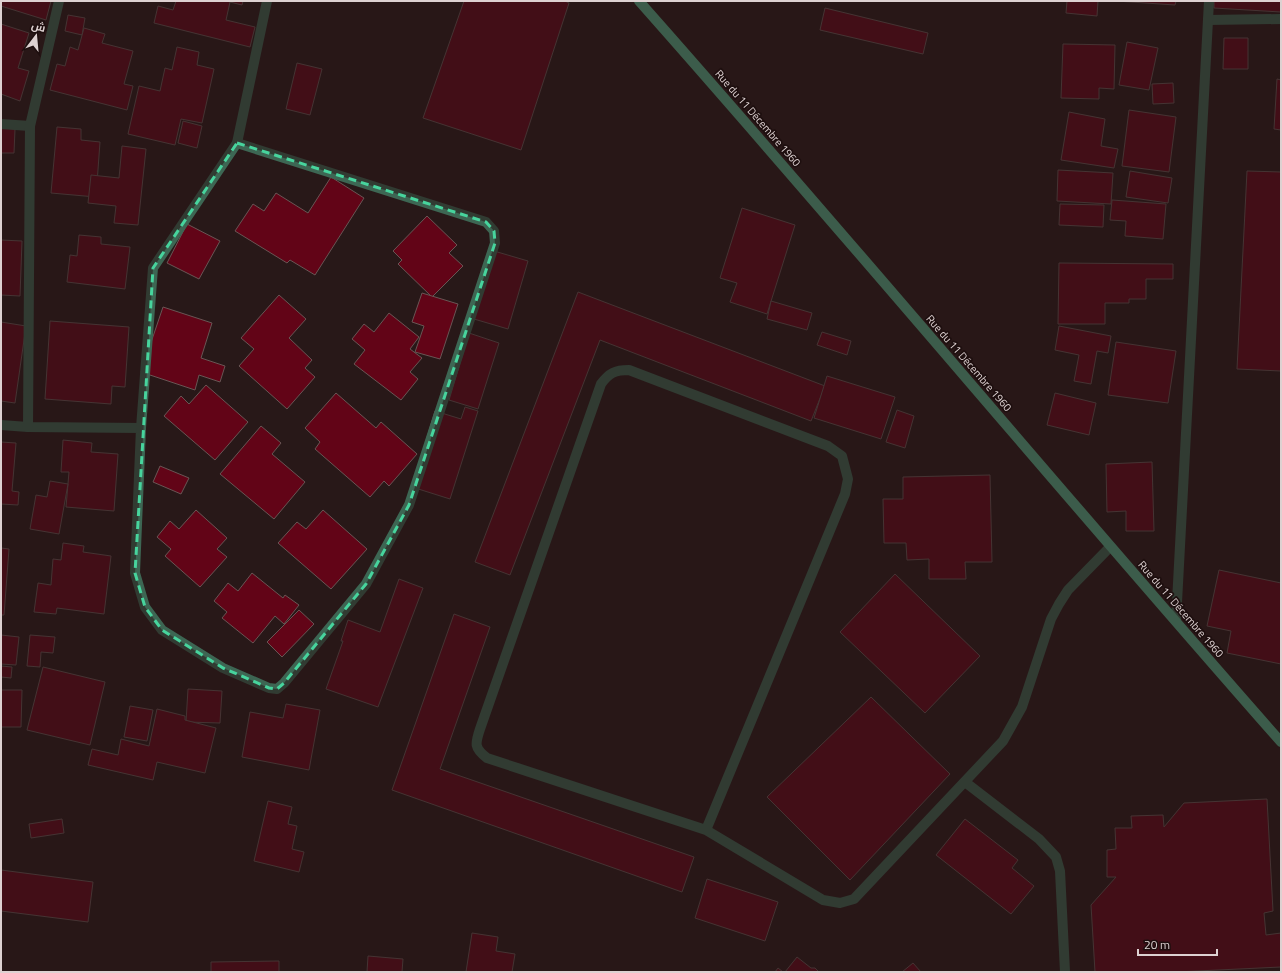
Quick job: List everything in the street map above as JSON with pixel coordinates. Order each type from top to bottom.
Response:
[{"type":"main road","name":"Rue du 11 Décembre 1960","points":[[639,1],[778,158],[1110,547],[1281,742]]},
{"type":"street","points":[[28,428],[30,126],[59,1]]},
{"type":"street","points":[[237,143],[486,222],[494,232],[495,243],[409,505],[366,584],[284,683],[277,689],[269,688],[223,668],[162,630],[145,607],[136,573],[142,428],[153,268],[237,143],[267,1]]},
{"type":"street","points":[[1176,621],[1209,1]]},
{"type":"street","points":[[1208,20],[1281,19]]},
{"type":"street","points":[[1,124],[30,126]]},
{"type":"street","points":[[706,830],[845,494],[848,479],[842,456],[828,446],[629,370],[617,370],[608,375],[601,384],[476,742],[478,751],[488,758],[706,830],[823,900],[840,903],[854,899],[1003,741],[1022,708],[1051,619],[1059,604],[1068,590],[1110,547]]},
{"type":"street","points":[[1,425],[28,428],[142,428]]},
{"type":"street","points":[[965,782],[1039,839],[1056,857],[1060,871],[1065,972]]},
{"type":"highlighted area","points":[[237,143],[486,222],[494,231],[495,243],[409,505],[366,584],[284,683],[277,689],[269,688],[223,668],[162,630],[145,607],[135,573],[153,268]]},
{"type":"building","points":[[1,1],[51,1],[46,20],[1,6]]},
{"type":"building","points":[[176,1],[243,1],[242,5],[230,2],[226,20],[255,27],[250,47],[154,23],[158,6],[173,10]]},
{"type":"building","points":[[464,1],[565,1],[569,3],[521,150],[423,118]]},
{"type":"building","points":[[1067,1],[1098,1],[1097,16],[1066,13]]},
{"type":"building","points":[[1116,1],[1176,1],[1175,5]]},
{"type":"building","points":[[1214,1],[1281,1],[1281,12],[1214,8]]},
{"type":"building","points":[[825,8],[928,33],[923,54],[820,30]]},
{"type":"building","points":[[68,15],[85,18],[82,35],[65,31]]},
{"type":"building","points":[[1,24],[29,33],[18,68],[29,71],[20,101],[1,94]]},
{"type":"building","points":[[84,28],[105,34],[102,43],[133,51],[124,84],[133,86],[127,110],[50,90],[57,64],[65,66],[70,47],[78,50]]},
{"type":"building","points":[[1224,38],[1248,38],[1248,69],[1223,69]]},
{"type":"building","points":[[1127,42],[1158,48],[1149,90],[1119,85]]},
{"type":"building","points":[[1063,44],[1115,45],[1114,89],[1099,88],[1099,99],[1061,98]]},
{"type":"building","points":[[177,47],[199,52],[197,65],[214,69],[202,123],[181,119],[175,145],[128,134],[139,86],[160,91],[165,68],[172,70]]},
{"type":"building","points":[[297,63],[322,69],[310,115],[286,109]]},
{"type":"building","points":[[1277,79],[1281,80],[1281,130],[1274,129]]},
{"type":"building","points":[[1173,83],[1174,103],[1153,104],[1152,84]]},
{"type":"building","points":[[1129,110],[1176,117],[1169,172],[1122,166]]},
{"type":"building","points":[[1069,112],[1105,119],[1101,146],[1118,149],[1114,168],[1061,160]]},
{"type":"building","points":[[183,121],[202,126],[197,148],[178,143]]},
{"type":"building","points":[[57,127],[81,129],[81,140],[100,142],[96,197],[51,193]]},
{"type":"building","points":[[1,128],[15,129],[14,153],[1,153]]},
{"type":"building","points":[[122,146],[146,149],[138,225],[114,223],[116,206],[88,203],[91,175],[119,178]]},
{"type":"building","points":[[1058,170],[1113,173],[1111,204],[1057,201]]},
{"type":"building","points":[[1130,171],[1172,178],[1168,203],[1126,197]]},
{"type":"building","points":[[1247,171],[1281,172],[1281,371],[1237,369]]},
{"type":"building","points":[[331,177],[364,198],[315,275],[290,260],[287,263],[235,231],[253,204],[264,211],[276,193],[308,213]]},
{"type":"building","points":[[1112,200],[1166,204],[1163,239],[1125,236],[1126,221],[1110,220]]},
{"type":"building","points":[[1060,204],[1104,205],[1103,227],[1059,225]]},
{"type":"building","points":[[742,208],[795,225],[767,314],[730,302],[737,283],[720,278]]},
{"type":"building","points":[[427,216],[457,245],[449,253],[463,266],[432,297],[398,264],[402,260],[393,251]]},
{"type":"building","points":[[187,224],[220,241],[199,279],[167,263]]},
{"type":"building","points":[[79,235],[101,237],[101,244],[130,247],[125,289],[67,282],[70,255],[77,256]]},
{"type":"building","points":[[1,240],[22,241],[20,296],[1,295]]},
{"type":"building","points":[[494,251],[528,261],[508,329],[474,319]]},
{"type":"building","points":[[1059,263],[1173,264],[1173,279],[1146,279],[1146,299],[1129,299],[1129,303],[1105,303],[1105,324],[1058,324]]},
{"type":"building","points":[[578,292],[825,386],[811,421],[600,340],[510,575],[475,562]]},
{"type":"building","points":[[422,293],[458,304],[440,359],[415,352],[424,326],[412,322]]},
{"type":"building","points":[[279,295],[306,319],[289,338],[312,360],[305,368],[315,377],[287,409],[239,366],[254,349],[241,338]]},
{"type":"building","points":[[771,301],[812,313],[807,330],[767,319]]},
{"type":"building","points":[[163,307],[212,323],[201,358],[225,366],[220,382],[199,375],[195,390],[141,372]]},
{"type":"building","points":[[389,313],[419,337],[410,349],[422,358],[410,372],[418,379],[401,400],[354,364],[365,350],[352,339],[364,324],[374,332]]},
{"type":"building","points":[[50,321],[129,327],[125,387],[112,386],[111,404],[45,399]]},
{"type":"building","points":[[1,322],[26,326],[15,403],[1,401]]},
{"type":"building","points":[[1059,326],[1111,336],[1108,353],[1097,351],[1091,384],[1074,381],[1079,355],[1055,350]]},
{"type":"building","points":[[822,332],[851,341],[847,355],[817,345]]},
{"type":"building","points":[[469,333],[499,343],[478,409],[449,400]]},
{"type":"building","points":[[1116,342],[1176,351],[1168,403],[1108,395]]},
{"type":"building","points":[[827,376],[895,397],[881,439],[814,418]]},
{"type":"building","points":[[206,385],[248,422],[215,460],[164,416],[181,396],[189,404]]},
{"type":"building","points":[[336,393],[376,428],[381,422],[417,454],[389,486],[384,481],[370,497],[315,449],[320,442],[305,428]]},
{"type":"building","points":[[1055,393],[1096,403],[1089,435],[1047,425]]},
{"type":"building","points":[[465,407],[478,411],[450,499],[412,487],[435,411],[461,419]]},
{"type":"building","points":[[897,410],[914,416],[905,448],[886,442]]},
{"type":"building","points":[[261,426],[281,443],[272,454],[305,482],[274,519],[220,474]]},
{"type":"building","points":[[63,440],[92,443],[91,452],[118,454],[114,511],[66,507],[69,472],[61,472]]},
{"type":"building","points":[[1,442],[16,443],[12,491],[19,492],[18,505],[1,504]]},
{"type":"building","points":[[1152,462],[1154,531],[1126,531],[1126,511],[1107,512],[1106,464]]},
{"type":"building","points":[[160,466],[189,478],[181,494],[153,482]]},
{"type":"building","points":[[990,475],[992,562],[965,562],[966,579],[929,579],[929,559],[907,560],[906,543],[884,543],[883,499],[903,499],[903,477]]},
{"type":"building","points":[[50,481],[68,484],[59,534],[30,529],[36,495],[47,497]]},
{"type":"building","points":[[196,510],[227,538],[217,549],[227,557],[200,587],[165,556],[171,549],[157,537],[170,521],[179,529]]},
{"type":"building","points":[[323,510],[367,549],[331,589],[278,543],[297,522],[306,529]]},
{"type":"building","points":[[63,543],[84,546],[83,552],[111,556],[104,614],[57,608],[56,614],[34,612],[38,583],[51,585],[53,559],[61,560]]},
{"type":"building","points":[[1,548],[9,549],[4,615],[1,615]]},
{"type":"building","points":[[1219,570],[1281,583],[1281,664],[1227,653],[1231,631],[1207,626]]},
{"type":"building","points":[[252,573],[283,598],[285,595],[299,605],[284,624],[275,616],[253,643],[222,618],[227,612],[214,601],[228,583],[238,591]]},
{"type":"building","points":[[895,574],[980,656],[925,713],[840,632]]},
{"type":"building","points":[[399,579],[423,588],[378,707],[326,689],[343,641],[341,641],[348,620],[380,632]]},
{"type":"building","points":[[299,610],[314,624],[282,657],[267,642]]},
{"type":"building","points":[[454,614],[490,627],[440,769],[694,857],[682,892],[392,790]]},
{"type":"building","points":[[1,635],[19,637],[16,665],[1,664]]},
{"type":"building","points":[[30,635],[55,637],[53,653],[41,652],[40,667],[27,666]]},
{"type":"building","points":[[1,666],[12,667],[11,678],[1,677]]},
{"type":"building","points":[[43,667],[105,682],[90,745],[27,730]]},
{"type":"building","points":[[188,689],[222,691],[220,723],[186,722]]},
{"type":"building","points":[[1,690],[22,690],[21,727],[1,727]]},
{"type":"building","points":[[871,697],[950,774],[850,880],[767,797]]},
{"type":"building","points":[[286,704],[320,710],[309,770],[242,757],[250,712],[283,718]]},
{"type":"building","points":[[130,706],[153,710],[147,741],[124,737]]},
{"type":"building","points":[[157,709],[185,716],[185,720],[216,728],[205,773],[157,762],[153,780],[88,765],[92,749],[118,755],[121,739],[149,746]]},
{"type":"building","points":[[1267,799],[1273,911],[1264,913],[1266,935],[1281,933],[1281,967],[1176,972],[1095,972],[1091,905],[1116,877],[1107,877],[1107,850],[1116,849],[1115,828],[1132,828],[1131,816],[1163,815],[1164,827],[1184,803]]},
{"type":"building","points":[[268,801],[292,807],[288,824],[297,826],[292,849],[304,852],[299,872],[254,861]]},
{"type":"building","points":[[62,819],[64,833],[31,838],[29,824]]},
{"type":"building","points":[[965,819],[1018,860],[1012,868],[1034,886],[1011,914],[936,855]]},
{"type":"building","points":[[1,870],[93,882],[88,922],[1,911]]},
{"type":"building","points":[[707,879],[778,902],[765,941],[695,918]]},
{"type":"building","points":[[472,933],[498,937],[496,951],[515,954],[512,972],[466,972]]},
{"type":"building","points":[[368,956],[403,959],[402,972],[367,972]]},
{"type":"building","points":[[797,957],[811,968],[815,968],[819,972],[785,972]]},
{"type":"building","points":[[279,961],[279,972],[211,972],[211,962]]},
{"type":"building","points":[[913,963],[921,972],[902,972]]},
{"type":"building","points":[[778,968],[783,972],[775,972]]}]
